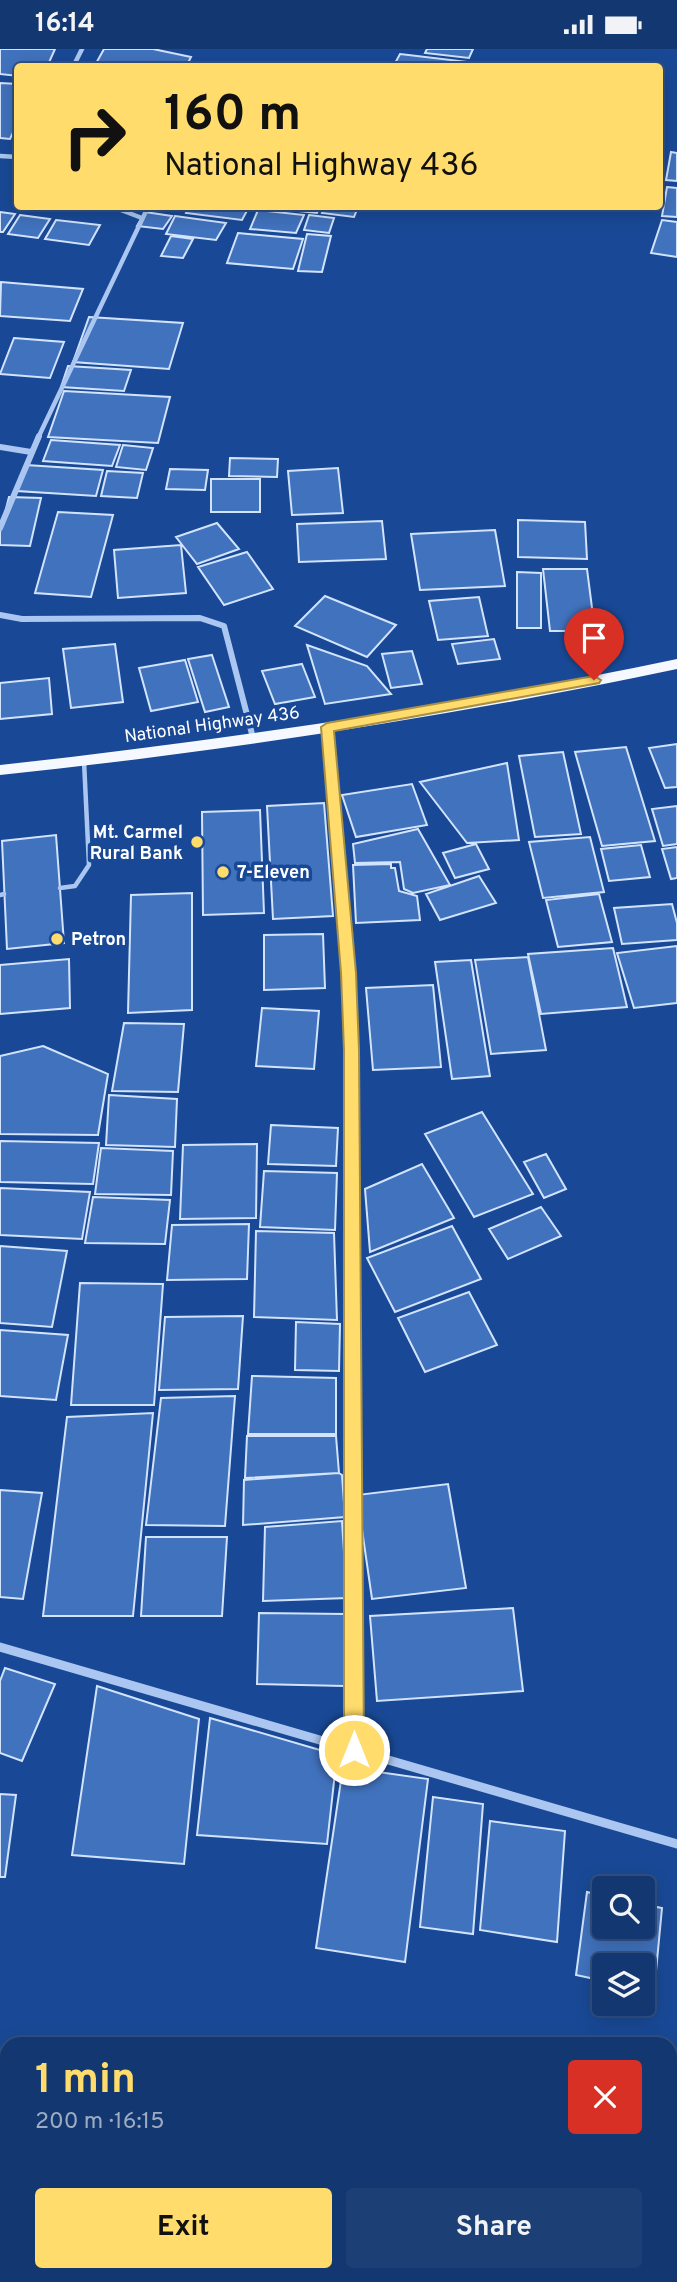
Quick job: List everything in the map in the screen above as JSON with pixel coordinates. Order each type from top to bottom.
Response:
[{"type":"main road","name":"National Highway 436","points":[[0,769],[84,761],[327,727],[677,664]]},
{"type":"street","points":[[121,210],[142,218]]},
{"type":"street","points":[[0,528],[32,452],[146,210]]},
{"type":"street","points":[[0,447],[32,452]]},
{"type":"street","points":[[0,615],[22,619],[200,618],[219,622],[224,626],[253,738]]},
{"type":"street","points":[[327,727],[352,1050],[354,1750]]},
{"type":"street","points":[[0,1647],[677,1844]]},
{"type":"lane","points":[[60,888],[75,886],[89,865],[84,761]]},
{"type":"building","points":[[0,49],[55,49],[49,63],[14,63],[14,76],[0,74]]},
{"type":"building","points":[[104,49],[153,49],[191,57],[188,63],[96,63]]},
{"type":"building","points":[[427,49],[473,49],[469,58],[425,53]]},
{"type":"building","points":[[400,54],[468,62],[468,63],[395,63]]},
{"type":"building","points":[[0,83],[14,84],[14,130],[10,139],[0,138]]},
{"type":"building","points":[[671,152],[677,153],[677,181],[666,180]]},
{"type":"building","points":[[667,187],[677,188],[677,217],[662,216]]},
{"type":"building","points":[[188,210],[247,210],[242,220],[186,213]]},
{"type":"building","points":[[258,210],[304,215],[296,233],[250,229]]},
{"type":"building","points":[[288,210],[318,210],[317,213]]},
{"type":"building","points":[[324,210],[357,210],[354,217],[322,213]]},
{"type":"building","points":[[0,212],[15,214],[3,232],[0,232]]},
{"type":"building","points":[[145,212],[172,216],[163,229],[137,226]]},
{"type":"building","points":[[20,215],[50,219],[38,238],[8,234]]},
{"type":"building","points":[[309,215],[334,218],[329,233],[304,230]]},
{"type":"building","points":[[175,216],[226,223],[216,240],[166,234]]},
{"type":"building","points":[[56,220],[100,225],[89,245],[45,239]]},
{"type":"building","points":[[662,220],[677,222],[677,257],[651,253]]},
{"type":"building","points":[[238,233],[303,239],[293,269],[227,263]]},
{"type":"building","points":[[307,234],[331,236],[322,272],[298,271]]},
{"type":"building","points":[[171,236],[193,239],[183,258],[161,256]]},
{"type":"building","points":[[1,282],[83,289],[70,321],[0,316]]},
{"type":"building","points":[[89,317],[183,323],[169,369],[73,362]]},
{"type":"building","points":[[14,338],[64,342],[50,378],[0,374]]},
{"type":"building","points":[[68,366],[131,370],[124,391],[61,387]]},
{"type":"building","points":[[64,391],[170,397],[158,443],[48,437]]},
{"type":"building","points":[[51,440],[120,445],[112,466],[43,461]]},
{"type":"building","points":[[123,445],[153,448],[146,470],[116,467]]},
{"type":"building","points":[[230,458],[278,459],[277,477],[229,476]]},
{"type":"building","points":[[26,465],[103,470],[96,496],[17,491]]},
{"type":"building","points":[[338,468],[343,513],[292,515],[288,471]]},
{"type":"building","points":[[170,469],[208,470],[205,490],[166,489]]},
{"type":"building","points":[[107,471],[143,473],[137,498],[101,496]]},
{"type":"building","points":[[211,479],[260,479],[260,512],[211,512]]},
{"type":"building","points":[[9,497],[41,498],[30,546],[0,545],[0,532]]},
{"type":"building","points":[[58,512],[113,515],[91,597],[35,593]]},
{"type":"building","points":[[518,520],[585,522],[587,559],[518,557]]},
{"type":"building","points":[[382,521],[386,559],[299,562],[297,524]]},
{"type":"building","points":[[217,523],[239,549],[197,564],[176,537]]},
{"type":"building","points":[[495,530],[505,586],[420,590],[411,534]]},
{"type":"building","points":[[181,545],[186,593],[118,598],[114,550]]},
{"type":"building","points":[[247,552],[273,589],[224,605],[198,567]]},
{"type":"building","points":[[543,569],[587,569],[595,631],[550,631]]},
{"type":"building","points":[[517,572],[541,573],[541,628],[517,628]]},
{"type":"building","points":[[325,596],[396,625],[367,657],[295,626]]},
{"type":"building","points":[[479,597],[488,636],[438,640],[429,601]]},
{"type":"building","points":[[494,639],[500,659],[458,664],[452,644]]},
{"type":"building","points":[[115,644],[123,702],[71,708],[63,649]]},
{"type":"building","points":[[307,645],[367,666],[391,694],[325,704]]},
{"type":"building","points":[[412,651],[422,684],[391,688],[382,654]]},
{"type":"building","points":[[212,655],[229,707],[205,712],[188,659]]},
{"type":"building","points":[[185,660],[198,702],[151,711],[139,668]]},
{"type":"building","points":[[302,664],[315,697],[275,704],[262,671]]},
{"type":"building","points":[[49,678],[52,714],[0,719],[0,683]]},
{"type":"building","points":[[677,744],[677,787],[665,788],[649,748]]},
{"type":"building","points":[[626,747],[655,841],[602,846],[575,752]]},
{"type":"building","points":[[563,752],[581,834],[535,837],[519,756]]},
{"type":"building","points":[[507,763],[519,840],[467,843],[420,782]]},
{"type":"building","points":[[412,784],[427,825],[356,837],[342,795]]},
{"type":"building","points":[[324,803],[333,916],[273,919],[267,806]]},
{"type":"building","points":[[677,806],[677,844],[663,846],[652,809]]},
{"type":"building","points":[[260,810],[264,913],[203,915],[202,812]]},
{"type":"building","points":[[418,829],[450,885],[413,893],[404,889],[400,862],[355,863],[353,844]]},
{"type":"building","points":[[56,835],[64,943],[7,949],[2,841]]},
{"type":"building","points":[[590,837],[604,892],[543,898],[529,842]]},
{"type":"building","points":[[476,844],[489,869],[455,878],[443,853]]},
{"type":"building","points":[[641,845],[650,877],[609,881],[601,849]]},
{"type":"building","points":[[677,847],[677,878],[671,879],[662,849]]},
{"type":"building","points":[[391,864],[391,868],[395,868],[399,891],[417,896],[420,920],[356,923],[353,865]]},
{"type":"building","points":[[479,876],[496,903],[440,920],[426,894]]},
{"type":"building","points":[[192,893],[192,1010],[128,1013],[131,895]]},
{"type":"building","points":[[599,894],[612,942],[558,947],[546,900]]},
{"type":"building","points":[[672,904],[677,923],[677,940],[622,944],[614,908]]},
{"type":"building","points":[[323,934],[325,988],[264,990],[264,935]]},
{"type":"building","points":[[677,946],[677,1003],[634,1008],[617,953]]},
{"type":"building","points":[[613,948],[627,1007],[541,1014],[528,954]]},
{"type":"building","points":[[528,957],[546,1050],[491,1054],[475,960]]},
{"type":"building","points":[[69,959],[70,1008],[0,1014],[0,965]]},
{"type":"building","points":[[471,960],[490,1076],[452,1079],[435,962]]},
{"type":"building","points":[[433,985],[441,1067],[373,1070],[366,988]]},
{"type":"building","points":[[262,1008],[319,1011],[314,1069],[256,1066]]},
{"type":"building","points":[[124,1023],[184,1024],[178,1092],[112,1091]]},
{"type":"building","points":[[43,1046],[108,1074],[98,1135],[0,1134],[0,1056]]},
{"type":"building","points":[[109,1095],[177,1099],[175,1147],[106,1145]]},
{"type":"building","points":[[482,1112],[533,1194],[474,1217],[425,1134]]},
{"type":"building","points":[[271,1125],[338,1128],[336,1166],[268,1164]]},
{"type":"building","points":[[0,1141],[99,1143],[93,1184],[0,1182]]},
{"type":"building","points":[[257,1144],[256,1218],[180,1219],[183,1145]]},
{"type":"building","points":[[101,1148],[173,1151],[171,1195],[95,1194]]},
{"type":"building","points":[[546,1154],[566,1189],[544,1198],[524,1162]]},
{"type":"building","points":[[422,1164],[454,1218],[370,1252],[365,1189]]},
{"type":"building","points":[[264,1171],[337,1173],[335,1230],[260,1227]]},
{"type":"building","points":[[0,1188],[90,1192],[82,1239],[0,1235]]},
{"type":"building","points":[[93,1197],[170,1200],[165,1244],[85,1243]]},
{"type":"building","points":[[541,1207],[561,1236],[508,1259],[489,1229]]},
{"type":"building","points":[[249,1224],[247,1279],[167,1280],[172,1225]]},
{"type":"building","points":[[452,1226],[481,1279],[395,1312],[367,1258]]},
{"type":"building","points":[[256,1231],[334,1233],[337,1320],[254,1317]]},
{"type":"building","points":[[0,1246],[67,1251],[52,1327],[0,1323]]},
{"type":"building","points":[[80,1283],[163,1284],[154,1405],[71,1405]]},
{"type":"building","points":[[469,1292],[497,1345],[425,1372],[398,1318]]},
{"type":"building","points":[[243,1316],[238,1389],[159,1390],[165,1317]]},
{"type":"building","points":[[296,1322],[340,1324],[339,1371],[295,1370]]},
{"type":"building","points":[[0,1330],[68,1335],[56,1400],[0,1396]]},
{"type":"building","points":[[252,1376],[336,1378],[336,1434],[248,1434]]},
{"type":"building","points":[[235,1396],[225,1526],[146,1525],[161,1398]]},
{"type":"building","points":[[153,1413],[133,1616],[43,1616],[67,1417]]},
{"type":"building","points":[[247,1436],[336,1436],[339,1473],[245,1478]]},
{"type":"building","points":[[339,1473],[342,1475],[345,1517],[243,1525],[244,1480]]},
{"type":"building","points":[[448,1484],[466,1588],[372,1599],[357,1495]]},
{"type":"building","points":[[0,1490],[42,1493],[23,1599],[0,1597]]},
{"type":"building","points":[[342,1521],[347,1598],[263,1601],[265,1527]]},
{"type":"building","points":[[146,1537],[227,1537],[222,1616],[141,1616]]},
{"type":"building","points":[[513,1608],[523,1691],[377,1701],[370,1616]]},
{"type":"building","points":[[259,1613],[346,1614],[344,1686],[257,1684]]},
{"type":"building","points":[[5,1668],[55,1684],[22,1761],[0,1753],[0,1681]]},
{"type":"building","points":[[97,1686],[199,1719],[184,1864],[72,1855]]},
{"type":"building","points":[[210,1718],[337,1755],[327,1844],[197,1835]]},
{"type":"building","points":[[343,1767],[428,1779],[405,1962],[316,1948]]},
{"type":"building","points":[[0,1794],[16,1795],[5,1877],[0,1877]]},
{"type":"building","points":[[433,1797],[483,1804],[473,1934],[420,1927]]},
{"type":"building","points":[[490,1821],[565,1831],[557,1942],[480,1930]]},
{"type":"building","points":[[587,1892],[592,1893],[592,1939],[655,1939],[655,1907],[662,1908],[655,1982],[655,1953],[592,1953],[592,1978],[576,1975]]},
{"type":"place","name":"Mt. Carmel Rural Bank","points":[[197,842]]},
{"type":"place","name":"7-Eleven","points":[[223,872]]},
{"type":"place","name":"Petron","points":[[57,939]]},
{"type":"route","points":[[354,1750],[352,1050],[327,727],[594,680]]}]
